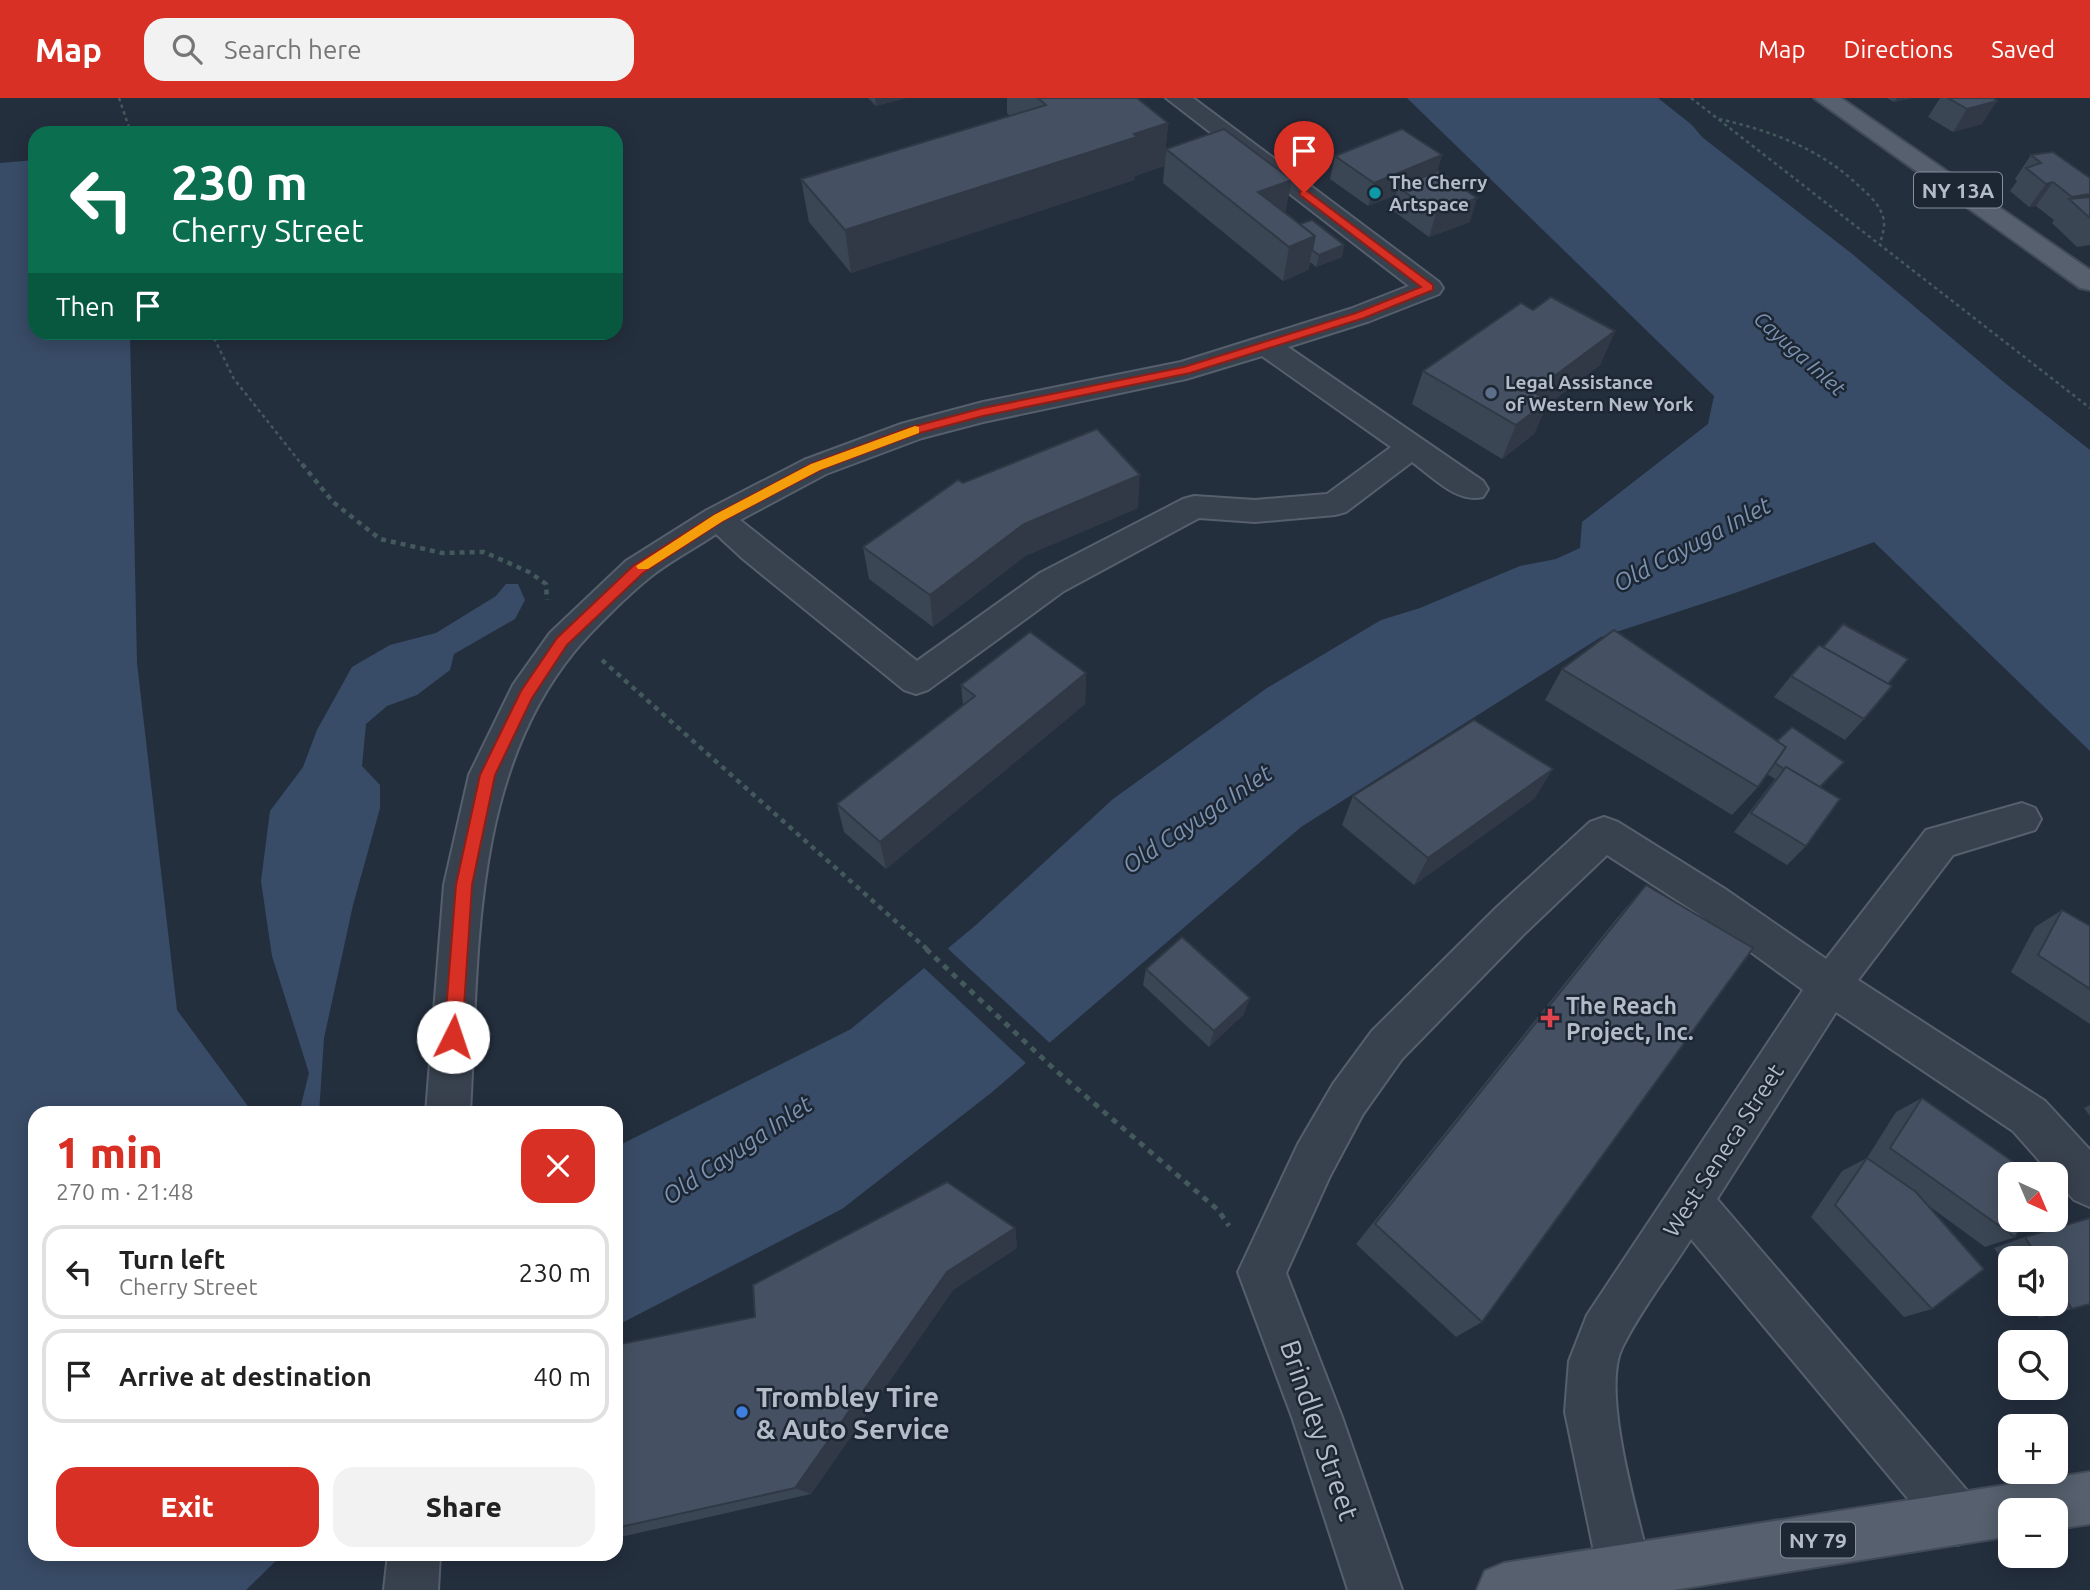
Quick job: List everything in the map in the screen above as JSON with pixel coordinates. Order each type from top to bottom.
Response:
[{"type":"main road","name":"NY 13A","points":[[1826,98],[2090,282]]},
{"type":"main road","name":"NY 79","points":[[2068,1501],[2090,1498]]},
{"type":"main road","name":"NY 79","points":[[1504,1590],[1627,1580],[1998,1512]]},
{"type":"street","points":[[448,1106],[464,885],[488,775],[526,695],[546,636],[638,569],[718,518],[816,467],[912,431],[983,412],[1186,370],[1360,315],[1429,288],[1178,98]]},
{"type":"street","points":[[1267,346],[1472,489]]},
{"type":"street","points":[[718,518],[754,551],[916,680],[1052,582],[1194,507],[1255,511],[1335,505],[1411,447]]},
{"type":"street","name":"West Seneca Street","points":[[1627,1580],[1590,1412],[1588,1384],[1592,1356],[1604,1332],[1829,985],[1940,842],[2022,818]]},
{"type":"street","points":[[1262,1272],[1334,1123],[1387,1045],[1510,921],[1604,833],[1711,901],[1829,985],[2029,1116],[2090,1184]]},
{"type":"street","points":[[1690,1202],[1958,1519]]},
{"type":"street","name":"Brindley Street","points":[[1262,1272],[1317,1416],[1375,1590]]},
{"type":"path","points":[[119,98],[129,126]]},
{"type":"path","points":[[1691,98],[2090,408]]},
{"type":"path","points":[[1718,119],[1749,125],[1784,137],[1844,169],[1876,203],[1884,222],[1880,244]]},
{"type":"path","points":[[215,340],[234,379],[333,502],[380,539],[442,553],[484,552],[529,572],[545,584],[546,636],[596,654],[929,951],[1053,1068],[1217,1210],[1262,1272]]},
{"type":"water","points":[[1407,98],[1658,98],[1692,125],[1702,137],[1851,253],[2005,383],[2090,450],[2090,751],[1874,542],[1735,593],[1601,637],[1301,827],[991,1093],[842,1209],[623,1322],[623,1143],[851,1029],[976,925],[1113,799],[1267,688],[1381,620],[1420,608],[1520,566],[1556,559],[1580,548],[1582,522],[1708,424],[1714,396]]},
{"type":"water","points":[[28,161],[28,340],[130,340],[137,663],[177,1010],[248,1106],[28,1106],[28,1561],[276,1561],[246,1590],[0,1590],[0,163]]},
{"type":"water","points":[[506,584],[518,584],[525,600],[515,619],[454,654],[450,670],[417,695],[387,706],[366,724],[362,766],[380,785],[380,808],[353,905],[324,1038],[319,1106],[301,1106],[309,1073],[272,956],[261,881],[270,811],[303,767],[317,730],[352,667],[390,645],[436,633],[496,596]]},
{"type":"pier","points":[[945,946],[1052,1045],[1028,1065],[922,966]]},
{"type":"building","points":[[1038,98],[1137,98],[1168,123],[1134,134],[1137,137],[845,230],[801,179],[1046,105]]},
{"type":"building","points":[[1948,98],[1993,98],[1997,101],[1967,109]]},
{"type":"building","points":[[1224,129],[1292,180],[1258,192],[1315,236],[1289,247],[1166,149]]},
{"type":"building","points":[[1402,129],[1442,155],[1374,183],[1335,156]]},
{"type":"building","points":[[2053,152],[2090,178],[2090,194],[2072,197],[2053,182],[2046,184],[2026,168],[2041,163],[2031,155]]},
{"type":"building","points":[[1438,171],[1477,198],[1436,214],[1398,187]]},
{"type":"building","points":[[2090,197],[2090,218],[2069,199]]},
{"type":"building","points":[[1312,220],[1344,245],[1319,255],[1312,250],[1315,236],[1300,224]]},
{"type":"building","points":[[1551,297],[1615,331],[1533,392],[1548,401],[1516,425],[1423,371],[1521,303],[1533,310]]},
{"type":"building","points":[[1097,429],[1140,475],[1024,524],[930,595],[863,547],[958,480],[963,483]]},
{"type":"building","points":[[1843,624],[1908,659],[1888,684],[1823,647]]},
{"type":"building","points":[[1614,630],[1786,747],[1758,787],[1562,669]]},
{"type":"building","points":[[1030,632],[1086,673],[880,842],[837,804],[975,696],[961,685]]},
{"type":"building","points":[[1819,645],[1892,686],[1864,719],[1791,676]]},
{"type":"building","points":[[1474,720],[1553,769],[1428,858],[1353,796]]},
{"type":"building","points":[[1792,727],[1844,762],[1820,787],[1775,763],[1786,747],[1777,741]]},
{"type":"building","points":[[1786,767],[1840,799],[1806,846],[1751,813]]},
{"type":"building","points":[[1646,885],[1753,948],[1482,1322],[1375,1224]]},
{"type":"building","points":[[2062,910],[2090,926],[2090,989],[2038,955]]},
{"type":"building","points":[[1182,937],[1250,998],[1214,1031],[1146,969]]},
{"type":"building","points":[[1922,1098],[2012,1161],[1998,1162],[1998,1225],[1890,1148]]},
{"type":"building","points":[[1867,1158],[1916,1192],[1984,1269],[1932,1309],[1835,1205]]},
{"type":"building","points":[[947,1182],[1015,1228],[947,1272],[795,1488],[623,1526],[623,1344],[755,1317],[753,1285]]},
{"type":"building","points":[[2090,1218],[2090,1304],[2072,1309],[2068,1303],[2068,1246],[2031,1246],[2025,1237],[2042,1232],[2068,1232],[2068,1224]]},
{"type":"slow traffic","points":[[643,566],[718,518],[816,467],[915,430]]},
{"type":"place","name":"The Cherry Artspace","points":[[1375,193]]},
{"type":"place","name":"Legal Assistance of Western New York","points":[[1491,393]]},
{"type":"place","name":"The Reach Project, Inc.","points":[[1550,1018]]},
{"type":"place","name":"Trombley Tire & Auto Service","points":[[742,1412]]},
{"type":"route","points":[[453,1037],[464,885],[488,775],[526,695],[562,642],[638,569],[718,518],[816,467],[912,431],[983,412],[1186,370],[1360,315],[1429,288],[1304,193]]},
{"type":"water label","name":"Cayuga Inlet","points":[[1800,353]]},
{"type":"water label","name":"Old Cayuga Inlet","points":[[1692,544]]},
{"type":"water label","name":"Old Cayuga Inlet","points":[[1197,819]]},
{"type":"water label","name":"Old Cayuga Inlet","points":[[737,1150]]}]
